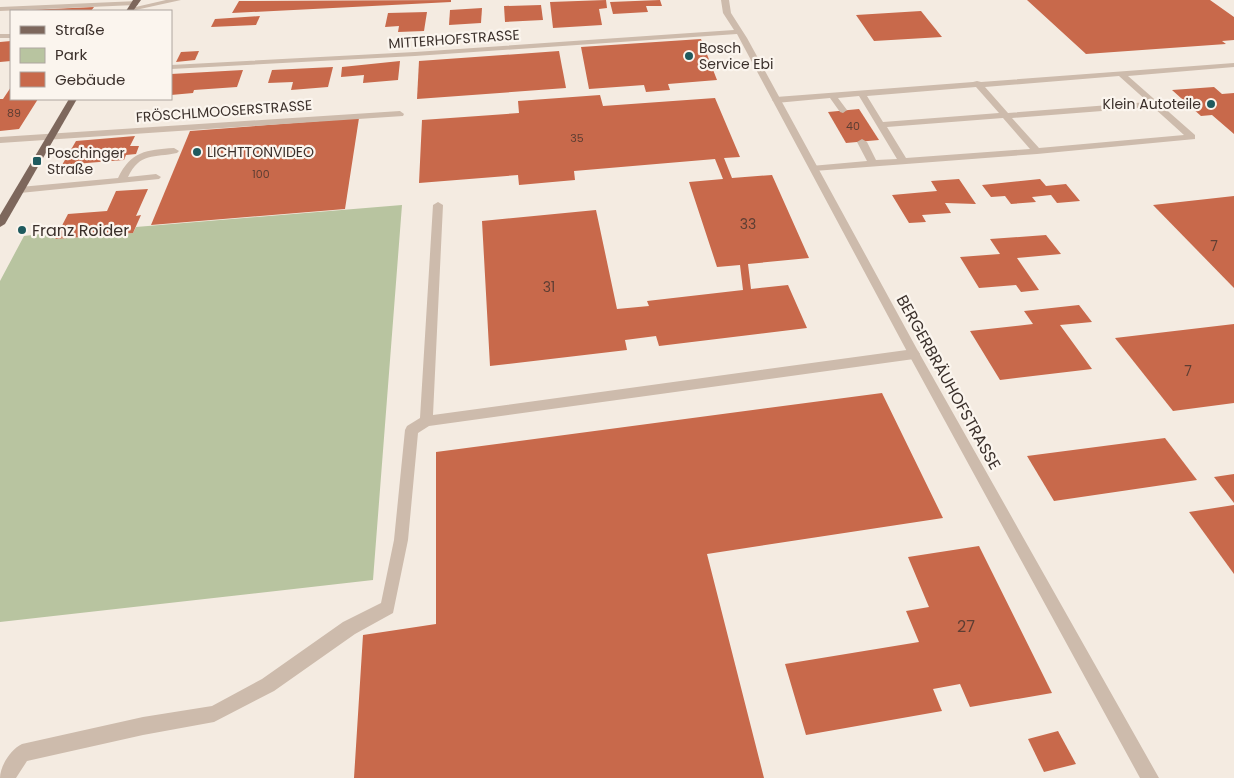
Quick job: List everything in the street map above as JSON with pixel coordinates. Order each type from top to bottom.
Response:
[{"type":"main road","points":[[2,218],[72,100]]},
{"type":"street","points":[[0,9],[133,6],[177,0]]},
{"type":"street","name":"BERGERBRÄUHOFSTRASSE","points":[[725,0],[727,13],[1150,778]]},
{"type":"street","name":"MITTERHOFSTRASSE","points":[[172,67],[415,54],[739,32]]},
{"type":"street","points":[[776,100],[1234,65]]},
{"type":"street","points":[[814,168],[1192,137],[1120,73]]},
{"type":"street","points":[[977,84],[1036,151]]},
{"type":"street","points":[[861,93],[902,161]]},
{"type":"street","points":[[832,95],[843,110]]},
{"type":"street","points":[[881,125],[1155,104]]},
{"type":"street","name":"FRÖSCHLMOOSERSTRASSE","points":[[0,140],[400,114]]},
{"type":"street","points":[[862,142],[873,163]]},
{"type":"street","points":[[121,181],[128,164],[146,153],[174,151]]},
{"type":"street","points":[[20,190],[156,178]]},
{"type":"street","points":[[426,420],[438,205]]},
{"type":"street","points":[[5,778],[22,753],[143,726],[214,714],[268,685],[349,628],[388,608],[401,540],[412,430],[426,420],[914,354]]},
{"type":"green space","points":[[402,205],[373,580],[0,622],[0,281],[24,236],[59,232],[55,239],[133,233],[136,227]]},
{"type":"building","points":[[451,0],[451,2],[232,13],[239,1]]},
{"type":"building","points":[[606,0],[607,8],[599,9],[602,25],[553,28],[550,2]]},
{"type":"building","points":[[660,0],[662,6],[646,6],[648,12],[613,14],[610,2]]},
{"type":"building","points":[[1027,0],[1210,0],[1234,17],[1234,40],[1222,41],[1226,44],[1086,54]]},
{"type":"building","points":[[541,5],[543,20],[505,22],[504,6]]},
{"type":"building","points":[[94,7],[92,10],[29,10]]},
{"type":"building","points":[[482,8],[481,23],[449,25],[450,10]]},
{"type":"building","points":[[921,11],[942,37],[874,41],[856,15]]},
{"type":"building","points":[[427,12],[424,31],[398,32],[399,26],[385,27],[388,13]]},
{"type":"building","points":[[260,16],[256,25],[211,27],[215,19]]},
{"type":"building","points":[[701,39],[717,80],[668,84],[670,90],[646,92],[644,85],[589,89],[581,47]]},
{"type":"building","points":[[10,41],[10,61],[0,62],[0,42]]},
{"type":"building","points":[[199,51],[195,60],[176,62],[181,52]]},
{"type":"building","points":[[559,51],[566,88],[417,99],[419,61]]},
{"type":"building","points":[[400,61],[398,80],[363,83],[364,75],[341,77],[342,67]]},
{"type":"building","points":[[333,67],[328,87],[291,90],[293,82],[268,83],[272,70]]},
{"type":"building","points":[[243,70],[237,87],[194,90],[193,93],[172,95],[172,74]]},
{"type":"building","name":"Klein Autoteile","points":[[1214,87],[1222,94],[1234,93],[1234,134],[1212,115],[1201,116],[1172,90]]},
{"type":"building","points":[[10,88],[10,100],[37,100],[19,129],[0,131],[0,99],[3,99]]},
{"type":"building","points":[[600,95],[603,106],[715,98],[740,157],[724,158],[732,178],[772,175],[809,258],[748,264],[751,289],[788,285],[807,328],[659,346],[656,336],[625,340],[627,350],[490,366],[482,221],[596,210],[617,309],[649,306],[647,301],[743,290],[740,265],[717,267],[689,182],[723,179],[715,159],[574,171],[575,180],[519,185],[518,175],[419,183],[422,120],[519,113],[518,101]]},
{"type":"building","points":[[859,109],[879,140],[846,143],[828,112]]},
{"type":"building","points":[[359,118],[345,209],[151,225],[190,131]]},
{"type":"building","points":[[135,136],[130,146],[139,146],[136,154],[126,155],[124,160],[62,165],[76,141]]},
{"type":"building","points":[[959,179],[976,204],[945,203],[951,213],[922,215],[926,222],[909,223],[892,195],[937,191],[931,181]]},
{"type":"building","points":[[1040,179],[1046,186],[1066,184],[1080,201],[1057,203],[1051,195],[1032,197],[1036,202],[1011,204],[1005,196],[991,197],[982,185]]},
{"type":"building","points":[[148,189],[136,216],[141,215],[133,233],[55,239],[68,214],[107,211],[116,191]]},
{"type":"building","points":[[1234,196],[1234,288],[1153,205]]},
{"type":"building","points":[[1046,235],[1061,254],[1017,258],[1039,290],[1021,292],[1016,285],[979,288],[960,257],[1000,254],[990,239]]},
{"type":"building","points":[[1079,305],[1092,322],[1060,325],[1092,369],[1000,380],[970,331],[1033,324],[1024,311]]},
{"type":"building","points":[[1234,324],[1234,403],[1173,411],[1115,338]]},
{"type":"building","points":[[882,393],[943,518],[707,554],[764,778],[354,778],[363,635],[436,624],[436,452]]},
{"type":"building","points":[[1165,438],[1197,480],[1054,501],[1027,456]]},
{"type":"building","points":[[1234,474],[1234,503],[1214,477]]},
{"type":"building","points":[[1234,505],[1234,574],[1189,512]]},
{"type":"building","points":[[979,546],[1052,693],[970,707],[960,684],[933,689],[942,711],[806,735],[785,664],[919,642],[906,611],[929,607],[908,557]]},
{"type":"building","points":[[1058,731],[1076,764],[1044,772],[1028,739]]},
{"type":"place","name":"Bosch Service Ebi","points":[[689,56]]},
{"type":"place","name":"Klein Autoteile","points":[[1211,104]]},
{"type":"place","name":"LICHTTONVIDEO","points":[[197,152]]},
{"type":"place","name":"Poschinger Straße","points":[[37,161]]},
{"type":"place","name":"Franz Roider","points":[[22,230]]}]
